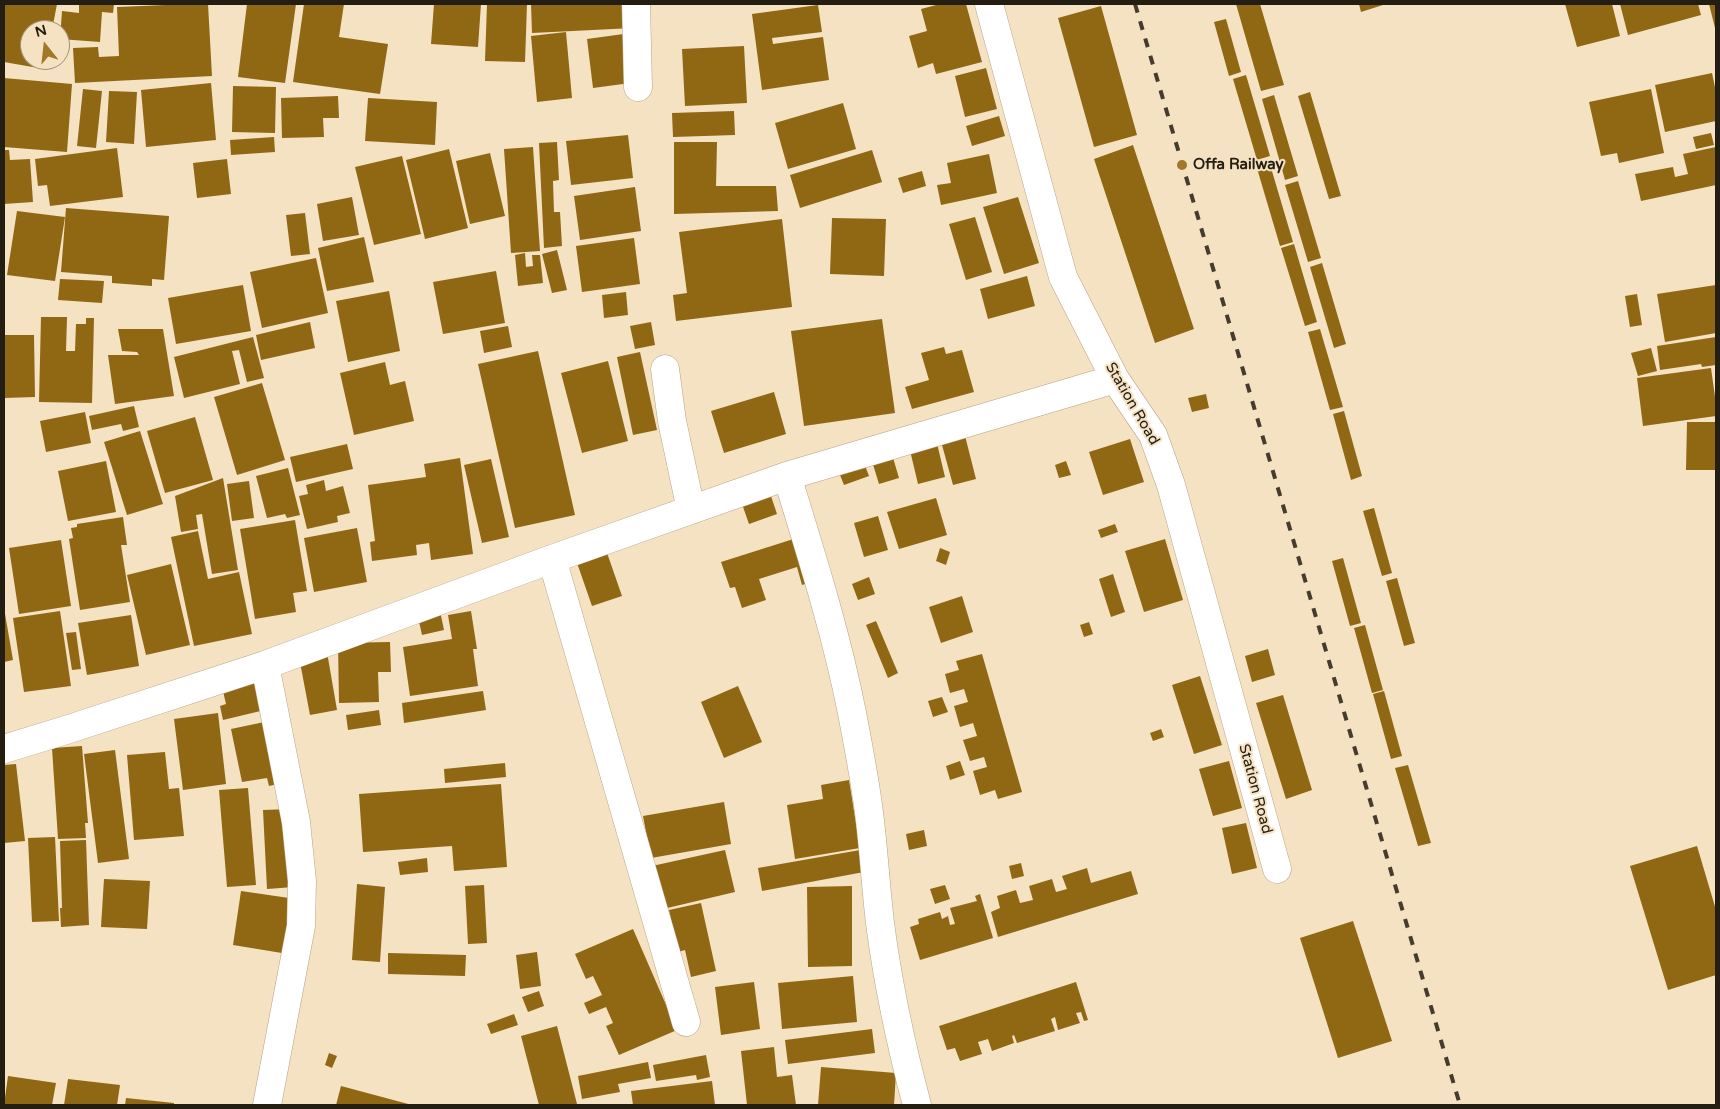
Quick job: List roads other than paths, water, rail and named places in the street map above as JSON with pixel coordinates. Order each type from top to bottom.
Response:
[{"type":"street","points":[[636,4],[638,87]]},
{"type":"street","name":"Station Road","points":[[989,4],[1063,277],[1115,379],[1153,435],[1171,484],[1276,869]]},
{"type":"street","points":[[664,369],[672,421],[691,510]]},
{"type":"street","points":[[4,748],[66,730],[265,664],[552,559],[787,476],[1115,379]]},
{"type":"street","points":[[787,476],[825,596],[852,714],[870,820],[880,923],[890,984],[901,1045],[917,1105]]},
{"type":"street","points":[[552,559],[686,1022]]},
{"type":"street","points":[[265,664],[296,822],[302,881],[301,926],[267,1105]]},
{"type":"railway","points":[[1135,4],[1460,1105]]},
{"type":"place","name":"Offa Railway","points":[[1182,165]]}]
